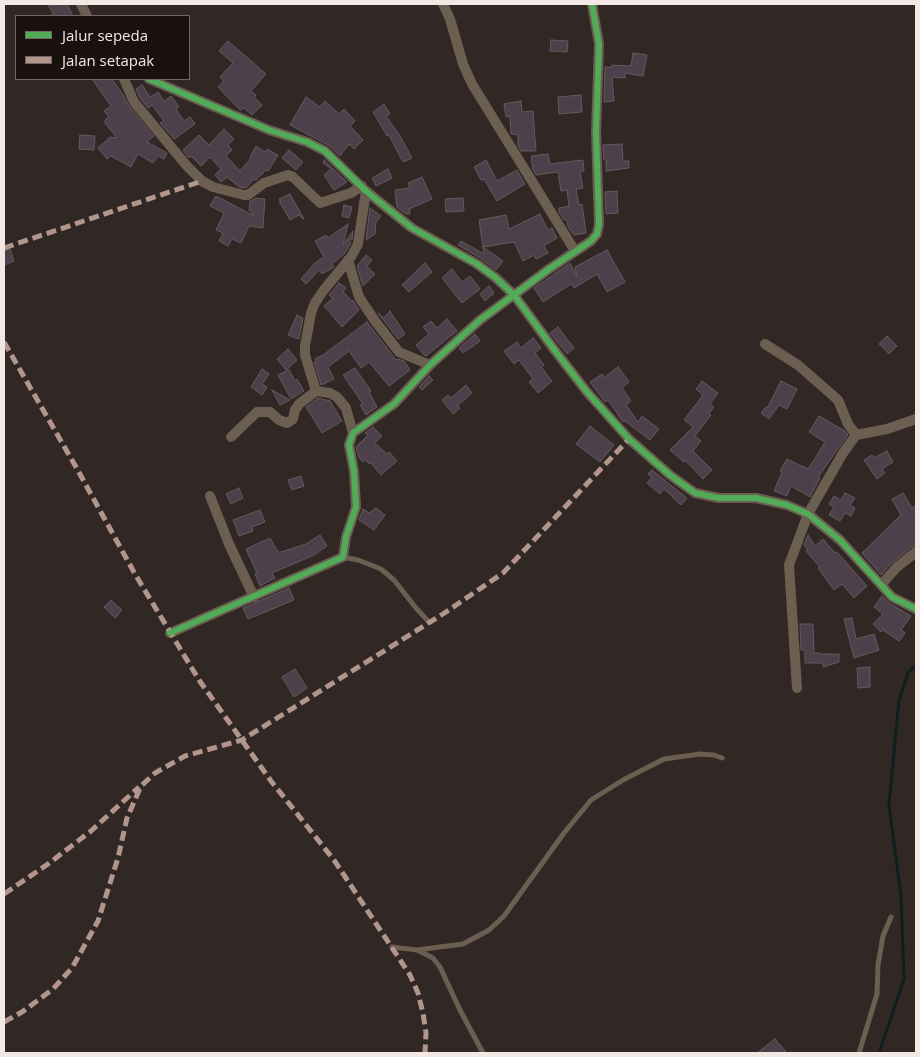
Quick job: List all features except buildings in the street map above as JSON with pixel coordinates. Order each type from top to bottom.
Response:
[{"type":"street","points":[[443,4],[450,18],[463,64],[472,84],[575,251]]},
{"type":"street","points":[[353,433],[394,404],[430,365],[480,320],[591,241],[596,234],[598,224],[596,132],[599,44],[592,4]]},
{"type":"street","points":[[124,80],[134,102],[187,166],[202,181],[212,187],[244,195],[264,183],[288,175],[293,177],[320,203],[364,189]]},
{"type":"street","points":[[151,80],[270,130],[318,146],[326,151],[364,189],[412,228],[477,264],[496,278],[514,295],[587,392],[629,439],[670,475],[695,493],[719,498],[756,498],[787,505],[808,514],[840,540],[892,597],[916,609]]},
{"type":"street","points":[[316,390],[305,355],[311,313],[323,291],[348,260],[358,244],[364,189]]},
{"type":"street","points":[[348,260],[359,297],[399,352],[430,365]]},
{"type":"street","points":[[765,344],[798,365],[838,400],[848,424],[856,435]]},
{"type":"street","points":[[170,634],[343,557],[346,537],[356,507],[350,445],[353,433],[346,408],[330,393],[316,390]]},
{"type":"street","points":[[231,438],[257,412],[270,412],[279,420],[288,423],[293,419],[299,404],[316,390]]},
{"type":"street","points":[[797,688],[789,565],[808,514],[843,453],[856,435],[888,429],[916,419]]},
{"type":"street","points":[[210,496],[229,544],[254,597]]},
{"type":"street","points":[[881,585],[916,552]]},
{"type":"lane","points":[[343,557],[358,560],[381,569],[394,580],[429,622]]},
{"type":"lane","points":[[392,947],[417,950],[463,944],[489,930],[504,916],[564,833],[591,800],[623,780],[664,759],[700,754],[714,755],[722,758]]},
{"type":"lane","points":[[859,1053],[877,994],[878,965],[883,936],[891,918]]},
{"type":"lane","points":[[417,950],[433,958],[440,968],[483,1053]]},
{"type":"waterway","points":[[879,1053],[904,979],[901,896],[889,805],[899,700],[908,673],[916,665]]},
{"type":"marked path","points":[[4,248],[202,181]]},
{"type":"marked path","points":[[4,342],[135,574],[199,680],[271,781],[334,860],[410,975],[418,993],[423,1013],[426,1033],[425,1053]]},
{"type":"marked path","points":[[4,1022],[22,1012],[53,989],[72,968],[98,921],[118,858],[127,818],[141,786],[155,773],[185,756],[242,740],[443,614],[503,573],[629,439]]},
{"type":"marked path","points":[[4,894],[48,864],[91,831],[139,787]]},
{"type":"cycle path","points":[[170,633],[343,557],[346,537],[356,507],[354,471],[349,445],[353,433],[394,404],[430,365],[480,320],[549,269],[591,241],[597,234],[599,224],[596,132],[599,44],[592,4]]},
{"type":"cycle path","points":[[151,80],[269,130],[307,142],[325,151],[366,191],[412,228],[477,264],[496,278],[514,295],[587,392],[629,439],[670,475],[695,493],[719,498],[756,498],[787,505],[808,514],[840,540],[892,597],[916,609]]}]
